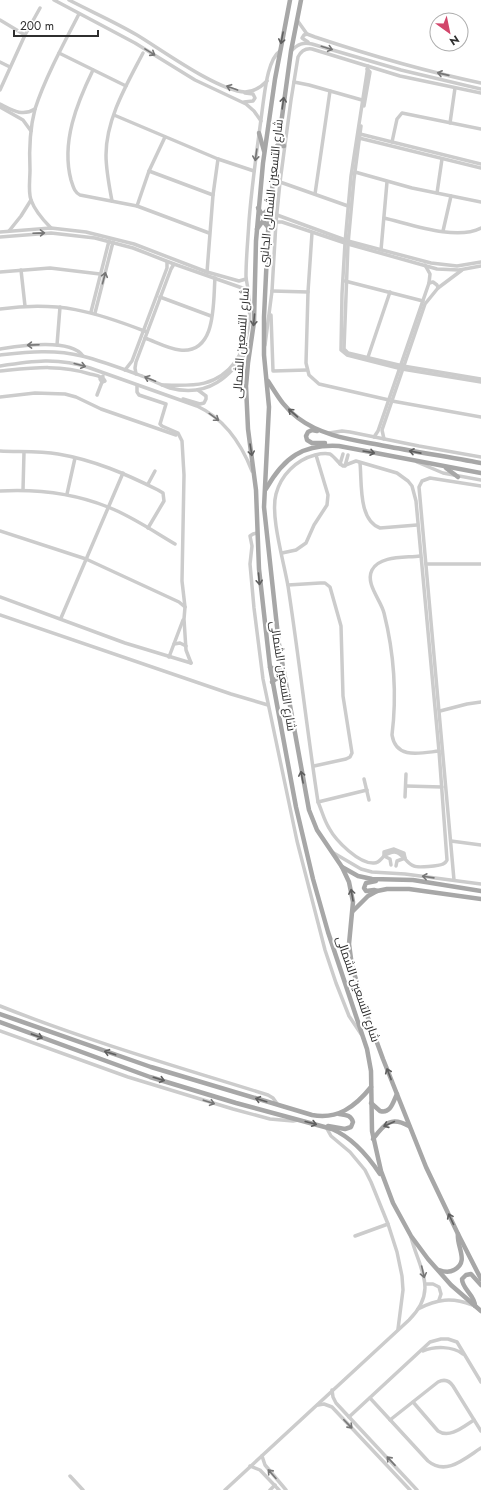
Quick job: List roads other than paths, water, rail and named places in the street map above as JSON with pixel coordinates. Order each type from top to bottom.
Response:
[{"type":"main road","name":"شارع التسعين الشمالى","points":[[290,0],[280,51],[264,153],[258,208],[255,312],[247,370],[246,396],[248,429],[255,478],[261,594],[272,682],[297,812],[315,885],[328,932],[364,1038],[369,1058],[374,1139],[384,1180],[395,1207],[411,1236],[451,1285],[481,1311]]},
{"type":"main road","name":"شارع التسعين الشمالى","points":[[301,0],[291,51],[269,209],[264,310],[264,349],[269,422],[265,490],[265,520],[278,641],[309,810],[317,830],[342,867],[350,888],[353,911],[349,941],[349,955],[364,1007],[426,1167],[481,1279]]},
{"type":"main road","points":[[259,133],[264,153]]},
{"type":"main road","points":[[277,146],[284,146]]},
{"type":"main road","points":[[258,208],[263,214],[269,209]]},
{"type":"main road","points":[[257,229],[263,221],[268,228]]},
{"type":"main road","points":[[267,379],[284,406],[298,418],[322,432],[431,455],[481,463]]},
{"type":"main road","points":[[322,432],[309,431],[306,434],[306,439],[310,443],[323,443],[346,451],[415,461],[481,473]]},
{"type":"main road","points":[[265,490],[277,473],[292,457],[311,447],[330,446]]},
{"type":"main road","points":[[431,455],[432,448]]},
{"type":"main road","points":[[445,467],[458,476]]},
{"type":"main road","points":[[270,667],[276,670],[282,666]]},
{"type":"main road","points":[[272,682],[277,678],[284,680]]},
{"type":"main road","points":[[342,867],[363,877],[377,880],[409,880],[481,891]]},
{"type":"main road","points":[[440,885],[441,878]]},
{"type":"main road","points":[[377,880],[366,883],[364,886],[366,891],[409,889],[481,899]]},
{"type":"main road","points":[[353,911],[365,898],[377,891]]},
{"type":"main road","points":[[0,1014],[151,1067],[278,1106],[315,1116],[339,1114],[350,1116],[353,1122],[351,1127],[347,1129],[331,1126],[326,1127]]},
{"type":"main road","points":[[0,1022],[150,1076],[236,1103],[326,1127],[341,1133],[354,1143],[369,1159],[384,1180]]},
{"type":"main road","points":[[339,1114],[354,1104],[371,1087]]},
{"type":"main road","points":[[371,1103],[380,1111],[386,1112],[390,1108],[397,1094]]},
{"type":"main road","points":[[374,1139],[389,1122],[399,1121],[409,1126]]},
{"type":"main road","points":[[437,1269],[449,1272],[455,1270],[460,1265],[462,1257],[457,1241],[458,1234]]},
{"type":"main road","points":[[475,1306],[475,1300],[463,1284],[462,1279],[466,1275],[471,1274],[481,1285]]},
{"type":"street","points":[[54,0],[135,43],[194,80],[243,102],[254,111],[261,122]]},
{"type":"street","points":[[69,0],[137,35],[208,78],[234,90],[253,94],[255,98],[253,102],[243,102]]},
{"type":"street","points":[[0,90],[25,34],[40,8]]},
{"type":"street","points":[[51,228],[39,215],[31,200],[31,132],[35,109],[59,53],[79,14]]},
{"type":"street","points":[[0,20],[25,34]]},
{"type":"street","points":[[297,20],[307,34],[370,55],[481,83]]},
{"type":"street","points":[[307,34],[303,36],[303,39],[312,44]]},
{"type":"street","points":[[291,51],[303,43],[312,44],[401,70],[481,89]]},
{"type":"street","name":"شارع التسعين الشمالى الجانبى","points":[[264,349],[267,340],[270,312],[276,215],[284,146],[299,54],[303,50],[312,49],[367,68]]},
{"type":"street","points":[[162,385],[187,386],[202,384],[221,376],[233,365],[243,349],[247,335],[249,311],[246,279],[249,222],[254,171],[272,60],[280,51]]},
{"type":"street","points":[[59,53],[126,86]]},
{"type":"street","points":[[112,201],[107,174],[106,154],[109,129],[126,86],[142,53]]},
{"type":"street","points":[[0,62],[10,67]]},
{"type":"street","points":[[367,68],[481,93]]},
{"type":"street","points":[[367,68],[348,206],[342,294],[341,350],[347,355],[481,382]]},
{"type":"street","points":[[367,68],[370,72],[356,155],[346,242],[343,348],[348,353],[368,357],[401,367],[481,379]]},
{"type":"street","points":[[93,70],[76,110],[71,128],[68,161],[69,170],[76,193],[137,206],[209,233]]},
{"type":"street","points":[[400,76],[401,70]]},
{"type":"street","points":[[244,92],[256,89],[268,81]]},
{"type":"street","points":[[294,82],[362,100]]},
{"type":"street","points":[[450,123],[455,88]]},
{"type":"street","points":[[315,194],[330,91]]},
{"type":"street","points":[[0,104],[23,120],[31,132]]},
{"type":"street","points":[[0,107],[14,113],[26,114],[35,109]]},
{"type":"street","points":[[392,142],[396,119],[402,113],[481,129]]},
{"type":"street","points":[[114,115],[218,159],[254,171]]},
{"type":"street","points":[[360,136],[392,142],[481,164]]},
{"type":"street","points":[[360,136],[442,159],[481,168]]},
{"type":"street","points":[[137,206],[149,171],[165,137]]},
{"type":"street","points":[[207,272],[209,233],[218,159]]},
{"type":"street","points":[[437,193],[442,159]]},
{"type":"street","points":[[149,171],[213,195]]},
{"type":"street","points":[[355,172],[387,182],[481,202]]},
{"type":"street","points":[[280,182],[348,206]]},
{"type":"street","points":[[381,250],[387,182]]},
{"type":"street","points":[[443,232],[451,196]]},
{"type":"street","points":[[8,231],[21,216],[31,200]]},
{"type":"street","points":[[276,215],[346,242],[425,266],[445,270],[464,270],[481,266]]},
{"type":"street","points":[[384,218],[443,232],[462,233],[481,228]]},
{"type":"street","points":[[276,222],[282,222],[312,233],[346,242],[443,265],[462,266],[481,262]]},
{"type":"street","points":[[0,232],[51,228],[76,230],[106,236],[134,244],[207,272],[239,281],[246,279]]},
{"type":"street","points":[[75,235],[76,230]]},
{"type":"street","points":[[0,236],[35,233],[75,235],[111,242],[248,290]]},
{"type":"street","points":[[312,233],[308,292],[307,370],[314,380],[319,384],[390,401],[481,417]]},
{"type":"street","points":[[93,313],[100,274],[111,242]]},
{"type":"street","points":[[93,313],[111,242]]},
{"type":"street","points":[[136,374],[135,366],[145,338],[145,331],[167,268],[167,262]]},
{"type":"street","points":[[125,370],[132,361],[174,264]]},
{"type":"street","points":[[384,439],[382,430],[390,401],[429,283],[430,274],[425,266]]},
{"type":"street","points":[[0,272],[50,268],[100,274]]},
{"type":"street","points":[[21,270],[25,306]]},
{"type":"street","points":[[401,367],[425,304],[438,288],[464,270]]},
{"type":"street","points":[[145,338],[176,349],[187,350],[203,342],[207,336],[211,316],[214,278]]},
{"type":"street","points":[[345,281],[423,301]]},
{"type":"street","points":[[429,283],[436,283],[438,288]]},
{"type":"street","points":[[272,291],[308,292]]},
{"type":"street","points":[[368,357],[390,292]]},
{"type":"street","points":[[160,297],[211,316]]},
{"type":"street","points":[[0,309],[25,306],[60,307],[93,313],[145,331]]},
{"type":"street","points":[[57,346],[60,307]]},
{"type":"street","points":[[270,312],[272,322],[271,357],[273,371],[307,370]]},
{"type":"street","points":[[0,355],[32,351],[47,351],[83,356],[136,374],[162,385],[179,390],[198,390],[215,384],[230,373],[242,360],[251,344]]},
{"type":"street","points":[[0,349],[28,345],[57,346],[75,349],[83,356]]},
{"type":"street","points":[[32,351],[34,361]]},
{"type":"street","points":[[47,351],[45,356],[47,360]]},
{"type":"street","points":[[0,366],[47,360],[66,362],[84,366],[202,409],[212,414],[224,424],[243,450],[255,478]]},
{"type":"street","points":[[65,369],[66,362]]},
{"type":"street","points":[[0,371],[38,367],[65,369],[97,375],[102,379]]},
{"type":"street","points":[[97,395],[104,373]]},
{"type":"street","points":[[0,597],[125,642],[191,663],[186,653],[184,619],[185,607],[182,581],[184,482],[182,441],[178,433],[160,424],[166,404],[139,395],[137,392],[138,385]]},
{"type":"street","points":[[176,399],[203,404],[206,401],[206,397],[198,390]]},
{"type":"street","points":[[0,397],[35,393],[65,394],[76,397],[101,409],[176,435]]},
{"type":"street","points":[[374,437],[378,431],[390,401]]},
{"type":"street","points":[[328,434],[342,431],[481,457]]},
{"type":"street","points":[[0,451],[57,454],[102,464],[148,484],[161,491],[165,498],[148,528]]},
{"type":"street","points":[[340,464],[346,451]]},
{"type":"street","points":[[346,451],[346,466]]},
{"type":"street","points":[[23,490],[24,452]]},
{"type":"street","points":[[476,456],[481,452]]},
{"type":"street","points":[[282,553],[296,550],[306,543],[316,521],[327,505],[328,495],[316,454]]},
{"type":"street","points":[[316,454],[330,454],[340,464],[346,466],[354,462],[397,473],[408,481],[414,493],[426,601],[442,786],[447,857],[446,862],[441,865],[416,867],[396,853],[390,853],[377,862],[372,863],[359,858],[346,849],[334,836],[318,802],[288,585],[274,510],[276,494],[281,481],[290,469],[303,459],[316,454]]},
{"type":"street","points":[[67,494],[75,458]]},
{"type":"street","points":[[415,461],[443,473],[481,480]]},
{"type":"street","points":[[360,463],[364,509],[365,515],[369,521],[380,528],[417,525]]},
{"type":"street","points":[[148,484],[155,471]]},
{"type":"street","points":[[61,618],[123,473]]},
{"type":"street","points":[[454,880],[431,602],[419,490],[422,481],[430,478],[481,486]]},
{"type":"street","points":[[0,491],[23,490],[67,494],[109,507],[175,544]]},
{"type":"street","points":[[0,531],[86,559],[179,602],[185,607]]},
{"type":"street","points":[[258,533],[250,536],[252,546],[250,564],[262,675],[268,705],[297,841],[325,950],[345,1006],[354,1025],[364,1038]]},
{"type":"street","points":[[420,556],[380,562],[372,571],[370,581],[384,611],[391,651],[395,689],[392,734],[393,741],[397,748],[403,752],[439,751]]},
{"type":"street","points":[[426,564],[481,564]]},
{"type":"street","points":[[288,585],[320,582],[325,583],[330,587],[341,626],[343,696],[352,752],[350,757],[346,759],[314,766]]},
{"type":"street","points":[[0,615],[231,694],[268,705]]},
{"type":"street","points":[[169,657],[184,619]]},
{"type":"street","points":[[174,644],[180,643],[186,646]]},
{"type":"street","points":[[440,711],[481,702]]},
{"type":"street","points":[[405,797],[406,774]]},
{"type":"street","points":[[364,778],[369,800]]},
{"type":"street","points":[[406,786],[442,786]]},
{"type":"street","points":[[318,802],[367,790]]},
{"type":"street","points":[[451,841],[481,844]]},
{"type":"street","points":[[331,851],[365,870],[376,873],[390,873],[395,869],[397,861],[405,858]]},
{"type":"street","points":[[384,856],[390,859],[390,873]]},
{"type":"street","points":[[395,869],[481,884]]},
{"type":"street","points":[[0,1006],[110,1046],[268,1095],[273,1098],[278,1106]]},
{"type":"street","points":[[0,1031],[128,1077],[233,1109],[270,1119],[293,1121],[299,1120]]},
{"type":"street","points":[[326,1127],[331,1136],[350,1152],[365,1170],[388,1224],[397,1252],[402,1276],[403,1290],[398,1329]]},
{"type":"street","points":[[355,1236],[388,1224]]},
{"type":"street","points":[[411,1236],[422,1267],[425,1284],[424,1294],[418,1309]]},
{"type":"street","points":[[425,1284],[433,1284],[439,1288],[441,1294],[439,1300]]},
{"type":"street","points":[[225,1490],[418,1309],[439,1300],[457,1301],[475,1306]]},
{"type":"street","points":[[349,1417],[433,1340],[445,1339],[457,1342],[481,1382]]},
{"type":"street","points":[[421,1352],[432,1348],[444,1347],[460,1352],[465,1356]]},
{"type":"street","points":[[390,1420],[441,1380],[448,1381],[453,1386],[481,1431]]},
{"type":"street","points":[[332,1390],[336,1403],[417,1490]]},
{"type":"street","points":[[370,1398],[428,1461],[437,1467],[453,1466],[481,1448]]},
{"type":"street","points":[[412,1402],[438,1431],[443,1434],[452,1433],[474,1420]]},
{"type":"street","points":[[332,1407],[333,1404],[336,1403]]},
{"type":"street","points":[[316,1405],[324,1404],[332,1407],[410,1490]]},
{"type":"street","points":[[376,1453],[380,1450]]},
{"type":"street","points":[[262,1456],[265,1465],[286,1490]]},
{"type":"street","points":[[250,1466],[260,1470],[279,1490]]},
{"type":"street","points":[[70,1476],[83,1490]]},
{"type":"street","points":[[270,1490],[274,1485]]}]
